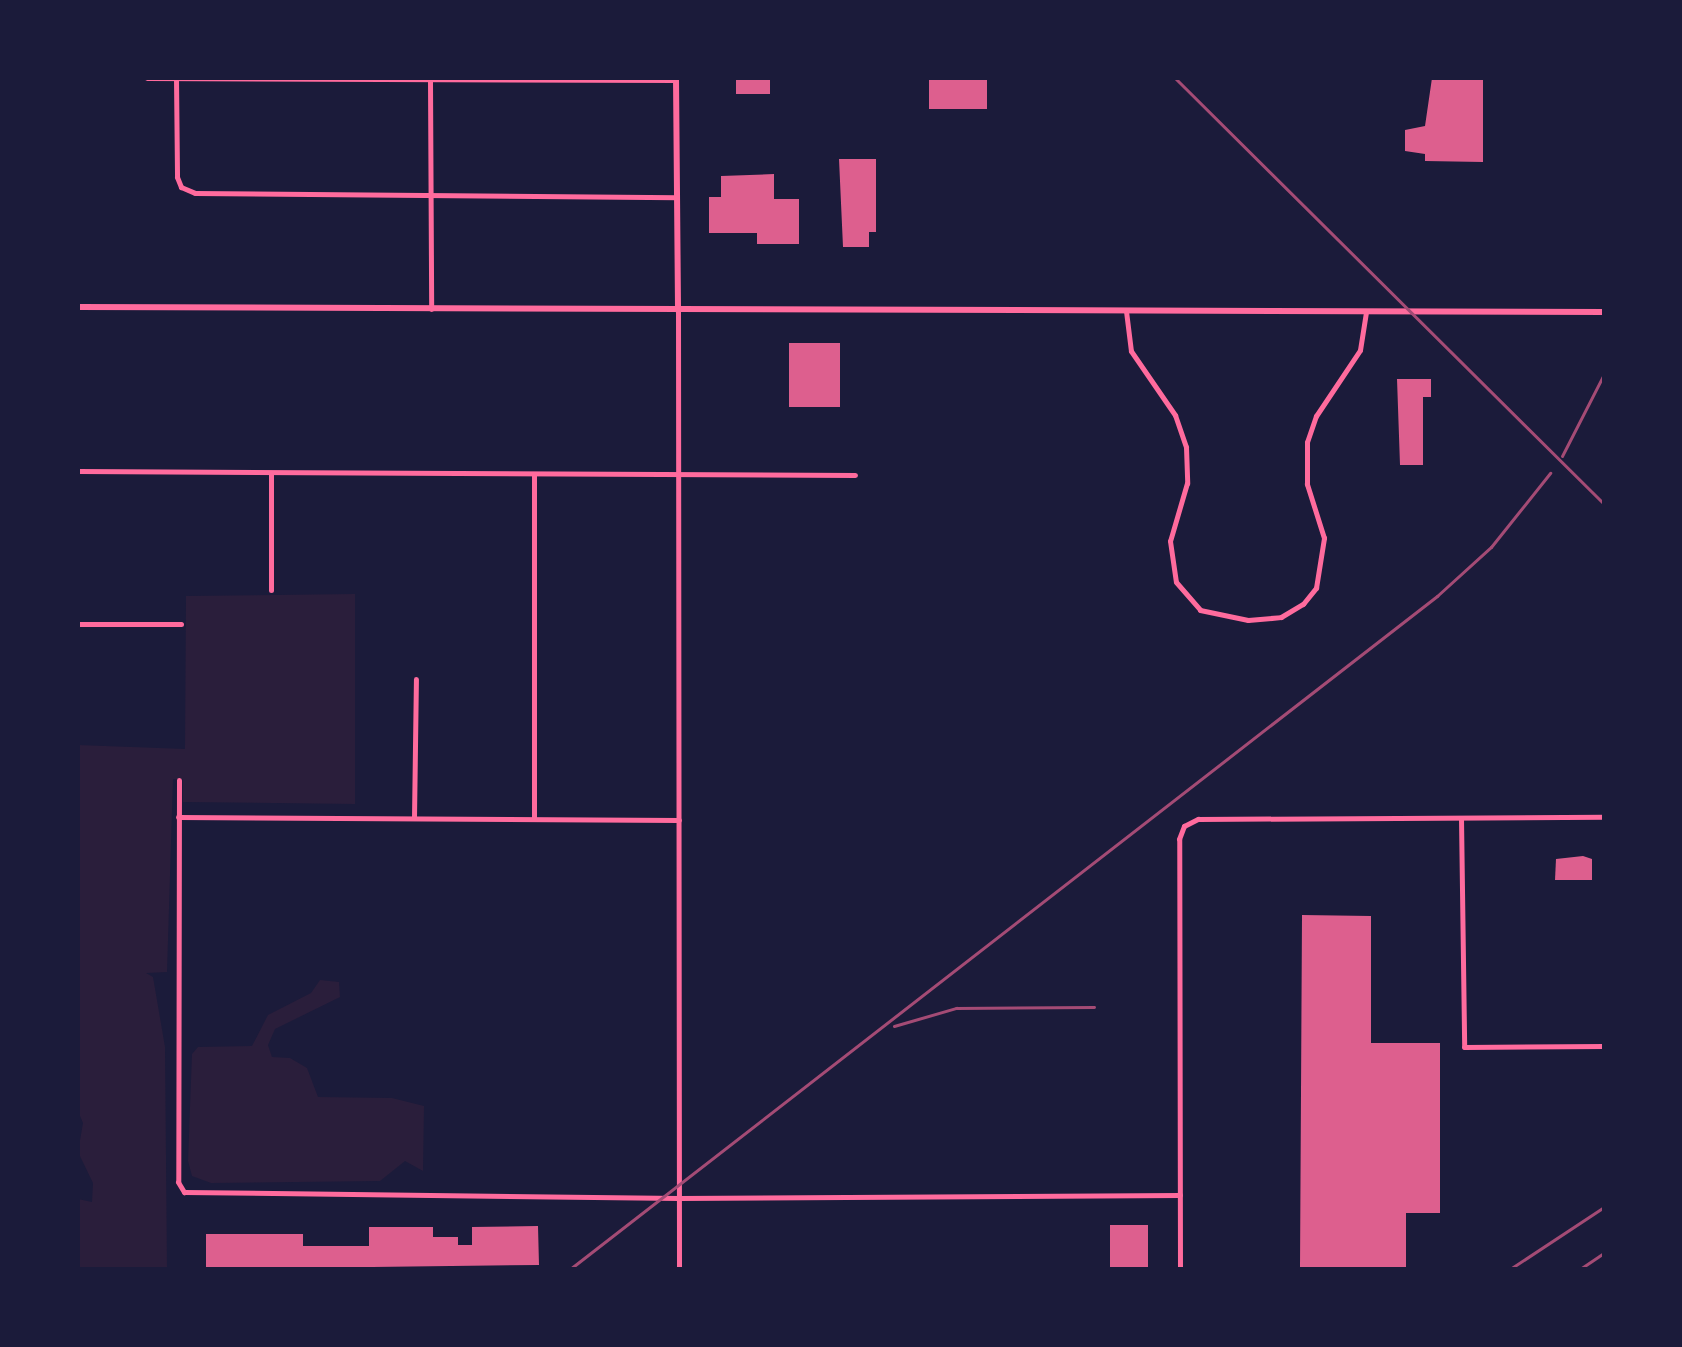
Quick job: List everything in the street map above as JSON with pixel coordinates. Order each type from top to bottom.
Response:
[{"type":"street","points":[[147,78],[430,81],[676,79],[679,1269]]},
{"type":"street","points":[[176,78],[180,185],[205,193],[677,197]]},
{"type":"street","points":[[430,81],[431,309]]},
{"type":"street","points":[[78,307],[1604,312]]},
{"type":"street","points":[[1126,311],[1131,351],[1175,415],[1186,447],[1187,483],[1170,541],[1176,582],[1200,610],[1248,620],[1281,617],[1303,604],[1316,588],[1324,538],[1307,484],[1307,442],[1316,416],[1360,350],[1366,312]]},
{"type":"street","points":[[78,471],[855,475]]},
{"type":"street","points":[[271,473],[271,590]]},
{"type":"street","points":[[534,474],[534,819]]},
{"type":"street","points":[[78,624],[181,624]]},
{"type":"street","points":[[414,818],[416,679]]},
{"type":"street","points":[[179,780],[175,927],[180,1190],[679,1198],[1180,1195]]},
{"type":"street","points":[[178,817],[679,820]]},
{"type":"street","points":[[1180,1269],[1179,839],[1184,826],[1198,819],[1604,817]]},
{"type":"street","points":[[1461,818],[1464,1047],[1604,1046]]},
{"type":"shaded area","points":[[355,594],[355,804],[183,802],[183,779],[173,779],[167,972],[146,973],[153,977],[165,1047],[167,1269],[78,1269],[78,1199],[92,1202],[93,1183],[78,1152],[83,1123],[78,1111],[78,745],[185,749],[186,596]]},
{"type":"shaded area","points":[[320,980],[339,982],[340,997],[275,1029],[268,1045],[272,1057],[290,1058],[307,1068],[318,1097],[392,1098],[424,1106],[423,1171],[405,1161],[380,1181],[211,1183],[192,1176],[188,1161],[192,1054],[198,1047],[252,1046],[268,1015],[311,993]]},
{"type":"building","points":[[736,78],[770,78],[770,94],[736,94]]},
{"type":"building","points":[[929,78],[987,78],[987,109],[929,109]]},
{"type":"building","points":[[1432,78],[1483,78],[1483,162],[1425,161],[1425,154],[1405,151],[1405,130],[1425,126]]},
{"type":"building","points":[[839,159],[876,159],[876,232],[869,232],[869,247],[843,247]]},
{"type":"building","points":[[774,174],[774,199],[799,199],[799,244],[757,244],[757,233],[709,233],[709,197],[721,197],[721,176]]},
{"type":"building","points":[[789,343],[840,343],[840,407],[789,407]]},
{"type":"building","points":[[1397,379],[1431,379],[1431,397],[1423,397],[1423,465],[1400,465]]},
{"type":"building","points":[[1583,856],[1592,859],[1592,880],[1555,880],[1556,859]]},
{"type":"building","points":[[1302,915],[1371,916],[1371,1043],[1440,1043],[1440,1213],[1406,1213],[1406,1269],[1300,1269]]},
{"type":"building","points":[[1110,1225],[1148,1225],[1148,1269],[1110,1269]]},
{"type":"building","points":[[538,1226],[539,1265],[206,1269],[206,1234],[303,1234],[303,1246],[369,1246],[369,1227],[433,1227],[433,1237],[458,1237],[458,1245],[472,1245],[472,1227]]},
{"type":"railway","points":[[1175,78],[1604,504]]},
{"type":"railway","points":[[1562,456],[1604,374]]},
{"type":"railway","points":[[570,1269],[1437,596],[1491,547],[1550,473]]},
{"type":"railway","points":[[894,1026],[956,1008],[1094,1007]]},
{"type":"railway","points":[[1510,1269],[1604,1207]]},
{"type":"railway","points":[[1580,1269],[1604,1253]]}]
